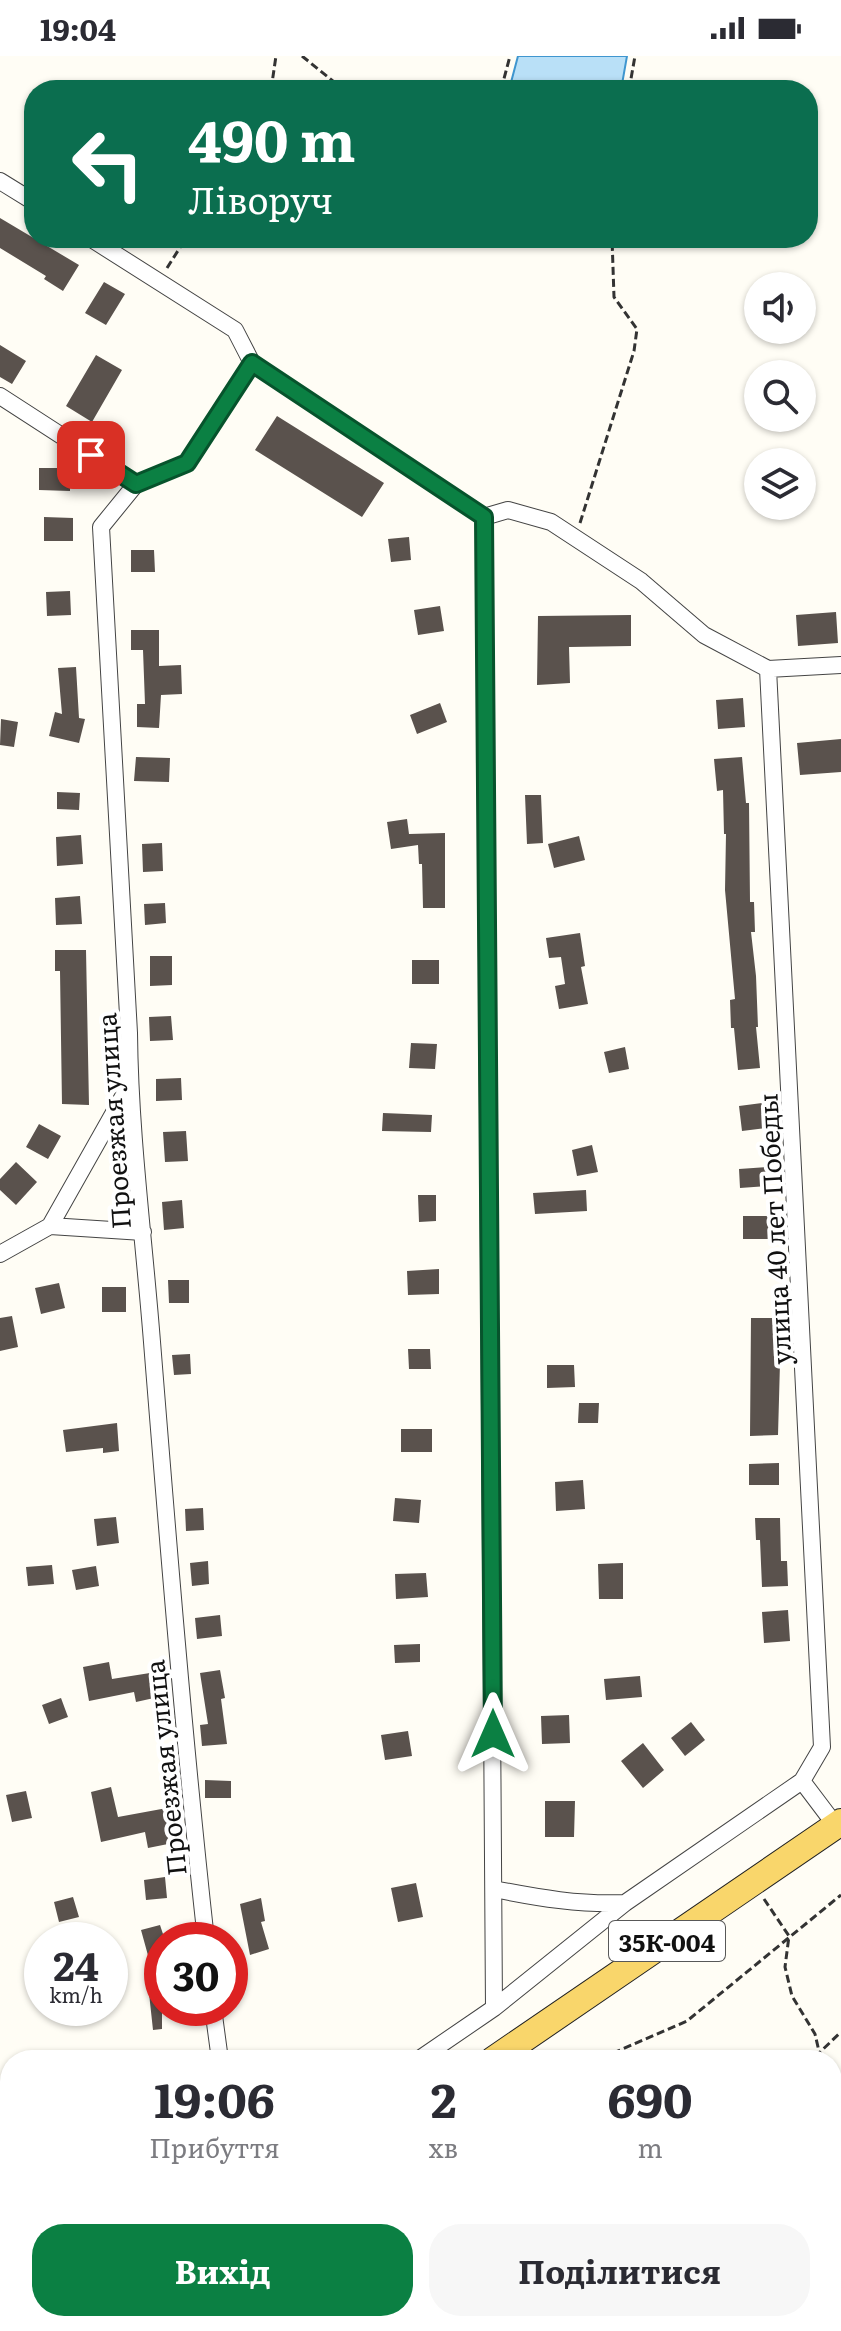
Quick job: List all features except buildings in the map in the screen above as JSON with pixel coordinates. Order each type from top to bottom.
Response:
[{"type":"main road","name":"35К-004","points":[[508,2050],[838,1824]]},
{"type":"street","points":[[0,181],[24,196]]},
{"type":"street","points":[[106,248],[235,330],[252,363],[484,517],[508,510],[551,522],[641,581],[704,635],[768,669],[841,665]]},
{"type":"street","name":"Проезжая улица","points":[[204,1922],[182,1725],[129,1086],[129,1033],[101,527],[136,484],[187,463],[252,363]]},
{"type":"street","points":[[0,396],[136,484]]},
{"type":"street","points":[[484,517],[494,2008]]},
{"type":"street","name":"улица 40 лет Победы","points":[[768,669],[822,1747],[802,1781]]},
{"type":"street","points":[[0,1254],[50,1226],[129,1086]]},
{"type":"street","points":[[50,1226],[143,1232]]},
{"type":"street","points":[[433,2050],[494,2008],[625,1903],[802,1781],[838,1824]]},
{"type":"street","points":[[494,1889],[553,1901],[625,1903]]},
{"type":"street","points":[[215,2026],[219,2050]]},
{"type":"path","points":[[272,80],[276,56]]},
{"type":"path","points":[[302,56],[332,80]]},
{"type":"path","points":[[504,80],[510,56]]},
{"type":"path","points":[[631,80],[635,56]]},
{"type":"path","points":[[159,281],[180,248]]},
{"type":"path","points":[[575,538],[634,351],[637,329],[614,297],[612,248]]},
{"type":"path","points":[[754,1882],[789,1936],[785,1967],[792,1996],[815,2034],[818,2050]]},
{"type":"path","points":[[625,2050],[687,2021],[841,1895]]},
{"type":"path","points":[[822,2050],[841,2032]]},
{"type":"water","points":[[518,56],[627,56],[623,80],[512,80]]},
{"type":"route","points":[[91,455],[136,484],[187,463],[252,363],[484,517],[493,1734]]}]
